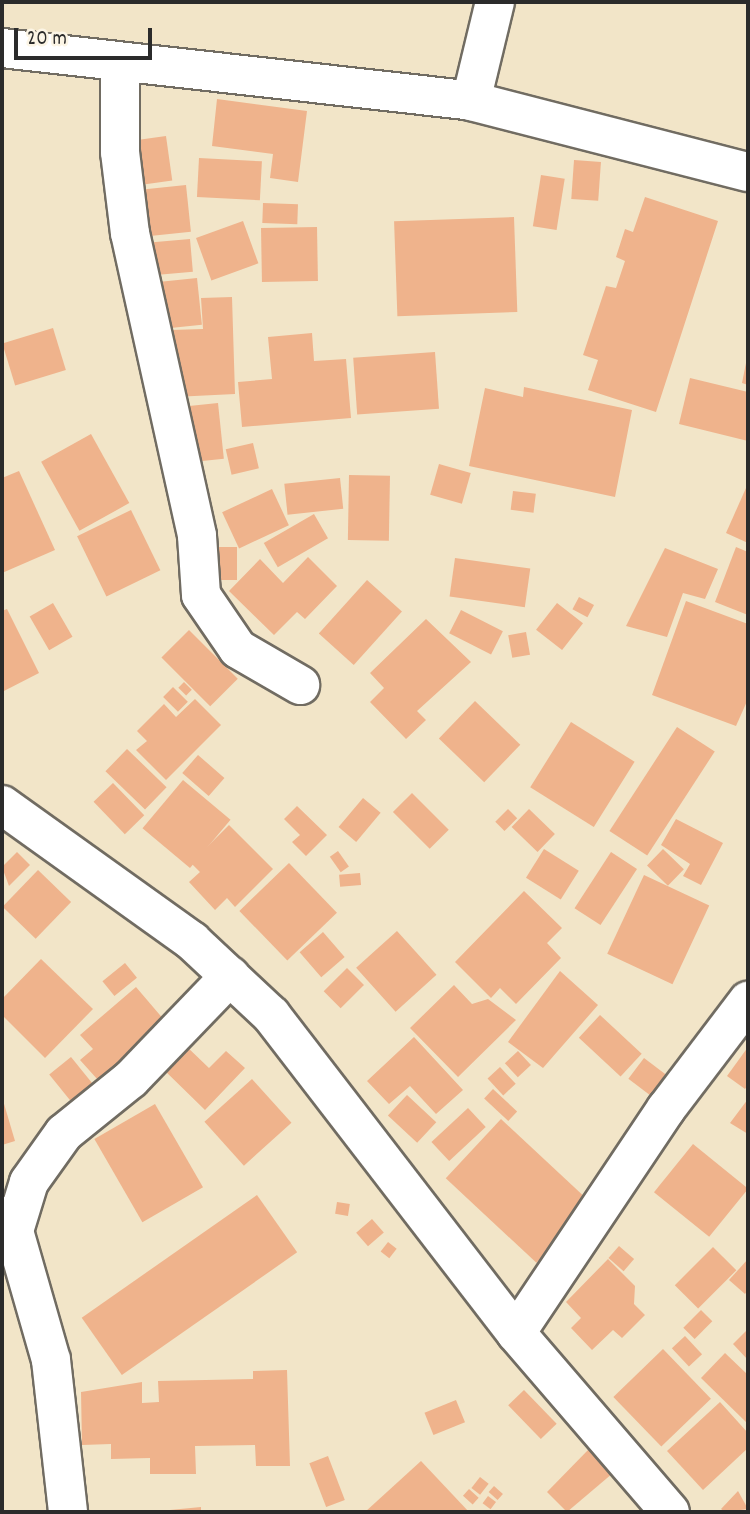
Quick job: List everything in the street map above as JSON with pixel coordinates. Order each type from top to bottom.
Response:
[{"type":"street","points":[[471,101],[495,2]]},
{"type":"street","points":[[2,48],[120,66],[471,101],[748,172]]},
{"type":"street","points":[[120,66],[120,152],[130,233],[197,536],[201,595],[238,649],[299,685]]},
{"type":"street","points":[[2,805],[192,942],[271,1015],[516,1333],[670,1512]]},
{"type":"street","points":[[68,1512],[51,1360],[8,1223],[29,1182],[64,1133],[131,1079],[230,976]]},
{"type":"street","points":[[516,1333],[666,1109],[748,1001]]},
{"type":"building","points":[[217,99],[307,111],[298,182],[270,178],[273,154],[212,146]]},
{"type":"building","points":[[166,136],[172,181],[126,187],[119,143]]},
{"type":"building","points":[[199,158],[262,161],[260,200],[197,197]]},
{"type":"building","points":[[574,160],[601,162],[598,201],[571,199]]},
{"type":"building","points":[[541,175],[565,179],[557,230],[533,226]]},
{"type":"building","points":[[186,185],[191,232],[133,238],[128,191]]},
{"type":"building","points":[[645,197],[718,221],[656,412],[588,390],[598,360],[583,355],[606,286],[616,288],[625,261],[616,257],[625,229],[633,232]]},
{"type":"building","points":[[263,203],[298,204],[297,224],[262,223]]},
{"type":"building","points":[[514,217],[517,312],[397,316],[394,221]]},
{"type":"building","points":[[243,221],[258,263],[211,280],[196,238]]},
{"type":"building","points":[[317,227],[318,281],[262,282],[261,228]]},
{"type":"building","points":[[190,239],[193,272],[150,276],[147,243]]},
{"type":"building","points":[[197,278],[202,325],[151,330],[146,283]]},
{"type":"building","points":[[232,297],[235,394],[174,397],[171,330],[203,329],[201,298]]},
{"type":"building","points":[[53,328],[66,370],[15,386],[2,343]]},
{"type":"building","points":[[312,333],[314,361],[346,359],[351,418],[242,427],[238,382],[272,379],[268,337]]},
{"type":"building","points":[[435,352],[439,409],[357,415],[353,358]]},
{"type":"building","points":[[748,353],[748,385],[742,383]]},
{"type":"building","points":[[690,378],[748,392],[748,441],[679,424]]},
{"type":"building","points":[[524,387],[632,410],[615,497],[469,466],[485,388],[523,397]]},
{"type":"building","points":[[218,403],[224,459],[190,462],[184,407]]},
{"type":"building","points":[[91,434],[129,503],[79,531],[41,462]]},
{"type":"building","points":[[253,443],[259,468],[232,475],[226,449]]},
{"type":"building","points":[[439,464],[471,473],[462,504],[430,495]]},
{"type":"building","points":[[19,471],[55,550],[2,573],[2,478]]},
{"type":"building","points":[[349,475],[390,476],[389,541],[348,540]]},
{"type":"building","points":[[340,478],[343,509],[288,515],[284,484]]},
{"type":"building","points":[[746,488],[748,489],[748,543],[726,533]]},
{"type":"building","points":[[272,489],[289,525],[239,548],[222,512]]},
{"type":"building","points":[[513,491],[536,494],[534,513],[511,510]]},
{"type":"building","points":[[131,510],[160,570],[106,597],[77,536]]},
{"type":"building","points":[[314,514],[328,538],[278,567],[264,543]]},
{"type":"building","points":[[215,547],[237,547],[237,580],[215,580]]},
{"type":"building","points":[[736,547],[748,552],[748,615],[715,602]]},
{"type":"building","points":[[665,548],[718,569],[705,599],[683,593],[667,637],[626,626]]},
{"type":"building","points":[[308,557],[337,586],[305,619],[297,612],[274,635],[229,591],[260,559],[283,583]]},
{"type":"building","points":[[455,558],[530,569],[525,607],[450,597]]},
{"type":"building","points":[[367,580],[402,611],[354,665],[319,634]]},
{"type":"building","points":[[579,597],[594,605],[587,617],[572,609]]},
{"type":"building","points":[[686,601],[748,624],[748,699],[736,726],[652,695]]},
{"type":"building","points":[[53,603],[72,637],[49,650],[30,616]]},
{"type":"building","points":[[557,603],[583,623],[562,650],[536,630]]},
{"type":"building","points":[[7,609],[39,673],[2,692],[2,611]]},
{"type":"building","points":[[461,610],[503,631],[491,655],[449,633]]},
{"type":"building","points":[[426,619],[471,662],[417,711],[426,720],[406,739],[370,702],[384,688],[370,673]]},
{"type":"building","points":[[189,630],[238,679],[210,706],[161,658]]},
{"type":"building","points":[[526,632],[530,655],[512,658],[508,635]]},
{"type":"building","points":[[184,682],[192,690],[186,695],[178,688]]},
{"type":"building","points":[[173,687],[188,702],[178,712],[163,697]]},
{"type":"building","points":[[195,699],[221,725],[166,780],[136,750],[147,741],[137,731],[164,704],[176,717]]},
{"type":"building","points":[[475,701],[520,745],[484,782],[439,738]]},
{"type":"building","points":[[571,722],[635,762],[594,827],[530,787]]},
{"type":"building","points":[[677,727],[715,752],[647,856],[609,831]]},
{"type":"building","points":[[127,749],[167,787],[145,810],[105,771]]},
{"type":"building","points":[[198,755],[224,778],[209,796],[182,773]]},
{"type":"building","points":[[183,780],[230,820],[190,868],[143,828]]},
{"type":"building","points":[[113,783],[144,815],[125,834],[94,802]]},
{"type":"building","points":[[412,793],[449,830],[430,849],[393,812]]},
{"type":"building","points":[[363,798],[381,813],[356,842],[339,827]]},
{"type":"building","points":[[297,806],[327,835],[306,856],[292,842],[300,835],[284,819]]},
{"type":"building","points":[[508,809],[517,818],[504,831],[495,822]]},
{"type":"building","points":[[529,809],[555,834],[538,852],[512,827]]},
{"type":"building","points":[[676,819],[723,843],[701,885],[683,876],[690,864],[661,845]]},
{"type":"building","points":[[229,825],[273,869],[235,907],[227,898],[215,910],[189,882],[200,872],[191,863]]},
{"type":"building","points":[[544,849],[579,871],[561,900],[526,878]]},
{"type":"building","points":[[663,849],[684,869],[668,886],[647,866]]},
{"type":"building","points":[[338,851],[349,867],[341,872],[330,857]]},
{"type":"building","points":[[17,852],[30,865],[9,886],[2,867]]},
{"type":"building","points":[[611,852],[637,869],[601,925],[575,908]]},
{"type":"building","points":[[289,863],[337,913],[287,961],[239,911]]},
{"type":"building","points":[[38,870],[71,902],[36,939],[3,907]]},
{"type":"building","points":[[360,873],[361,885],[340,887],[339,875]]},
{"type":"building","points":[[644,875],[709,905],[672,984],[607,954]]},
{"type":"building","points":[[524,891],[562,928],[547,943],[561,958],[516,1004],[500,988],[491,998],[455,962]]},
{"type":"building","points":[[397,931],[436,975],[396,1012],[356,968]]},
{"type":"building","points":[[323,932],[345,957],[321,977],[300,952]]},
{"type":"building","points":[[41,959],[93,1009],[45,1058],[2,1015],[2,999]]},
{"type":"building","points":[[125,963],[137,978],[114,996],[102,981]]},
{"type":"building","points":[[347,968],[364,985],[341,1008],[324,991]]},
{"type":"building","points":[[560,971],[598,1005],[543,1068],[508,1042]]},
{"type":"building","points":[[454,985],[472,1004],[488,999],[516,1020],[458,1077],[410,1028]]},
{"type":"building","points":[[136,987],[165,1021],[98,1080],[80,1060],[93,1049],[80,1035]]},
{"type":"building","points":[[600,1015],[642,1054],[621,1077],[579,1038]]},
{"type":"building","points":[[414,1037],[463,1090],[436,1114],[410,1086],[389,1104],[367,1081]]},
{"type":"building","points":[[184,1044],[209,1068],[226,1051],[245,1068],[205,1110],[161,1067]]},
{"type":"building","points":[[748,1047],[748,1085],[745,1089],[727,1076]]},
{"type":"building","points":[[518,1051],[531,1065],[518,1077],[505,1063]]},
{"type":"building","points":[[71,1057],[94,1085],[72,1103],[49,1075]]},
{"type":"building","points":[[644,1058],[669,1077],[653,1097],[628,1079]]},
{"type":"building","points":[[500,1067],[516,1084],[503,1095],[488,1079]]},
{"type":"building","points":[[252,1079],[291,1123],[244,1166],[204,1122]]},
{"type":"building","points":[[493,1089],[517,1112],[508,1121],[484,1099]]},
{"type":"building","points":[[407,1095],[436,1122],[417,1143],[388,1115]]},
{"type":"building","points":[[2,1097],[15,1141],[2,1145]]},
{"type":"building","points":[[748,1099],[748,1134],[730,1123]]},
{"type":"building","points":[[155,1104],[203,1187],[142,1222],[94,1139]]},
{"type":"building","points":[[468,1108],[486,1127],[449,1161],[431,1142]]},
{"type":"building","points":[[501,1119],[592,1204],[536,1263],[446,1178]]},
{"type":"building","points":[[693,1144],[748,1189],[709,1237],[654,1192]]},
{"type":"building","points":[[257,1195],[297,1252],[122,1375],[82,1318]]},
{"type":"building","points":[[337,1202],[350,1204],[348,1216],[335,1214]]},
{"type":"building","points":[[372,1219],[384,1233],[368,1246],[356,1233]]},
{"type":"building","points":[[388,1242],[397,1249],[389,1258],[381,1251]]},
{"type":"building","points":[[619,1246],[634,1259],[624,1271],[609,1258]]},
{"type":"building","points":[[713,1247],[736,1270],[698,1309],[675,1285]]},
{"type":"building","points":[[608,1259],[635,1286],[634,1304],[645,1315],[622,1338],[613,1330],[592,1350],[571,1328],[581,1318],[566,1302]]},
{"type":"building","points":[[748,1259],[748,1290],[745,1294],[729,1280]]},
{"type":"building","points":[[701,1310],[712,1321],[695,1339],[683,1328]]},
{"type":"building","points":[[748,1329],[748,1360],[733,1344]]},
{"type":"building","points":[[685,1336],[702,1354],[689,1367],[672,1348]]},
{"type":"building","points":[[663,1349],[711,1399],[661,1447],[613,1397]]},
{"type":"building","points":[[725,1353],[748,1375],[748,1424],[701,1378]]},
{"type":"building","points":[[287,1370],[290,1466],[256,1466],[255,1445],[195,1446],[196,1474],[150,1474],[150,1458],[111,1459],[111,1444],[82,1445],[81,1392],[142,1382],[142,1403],[159,1402],[158,1381],[253,1379],[253,1371]]},
{"type":"building","points":[[524,1390],[557,1424],[541,1439],[508,1405]]},
{"type":"building","points":[[456,1400],[465,1422],[433,1435],[424,1413]]},
{"type":"building","points":[[720,1402],[748,1433],[748,1448],[703,1490],[667,1451]]},
{"type":"building","points":[[589,1449],[613,1473],[567,1512],[547,1492]]},
{"type":"building","points":[[328,1456],[345,1500],[326,1507],[309,1463]]},
{"type":"building","points":[[421,1461],[469,1512],[365,1512]]},
{"type":"building","points":[[480,1477],[489,1484],[480,1495],[471,1488]]},
{"type":"building","points":[[494,1486],[503,1494],[498,1500],[489,1492]]},
{"type":"building","points":[[469,1489],[479,1498],[473,1504],[463,1496]]},
{"type":"building","points":[[738,1491],[748,1509],[725,1512],[721,1509]]},
{"type":"building","points":[[488,1496],[496,1502],[491,1509],[483,1503]]},
{"type":"building","points":[[201,1507],[201,1512],[170,1510]]}]
